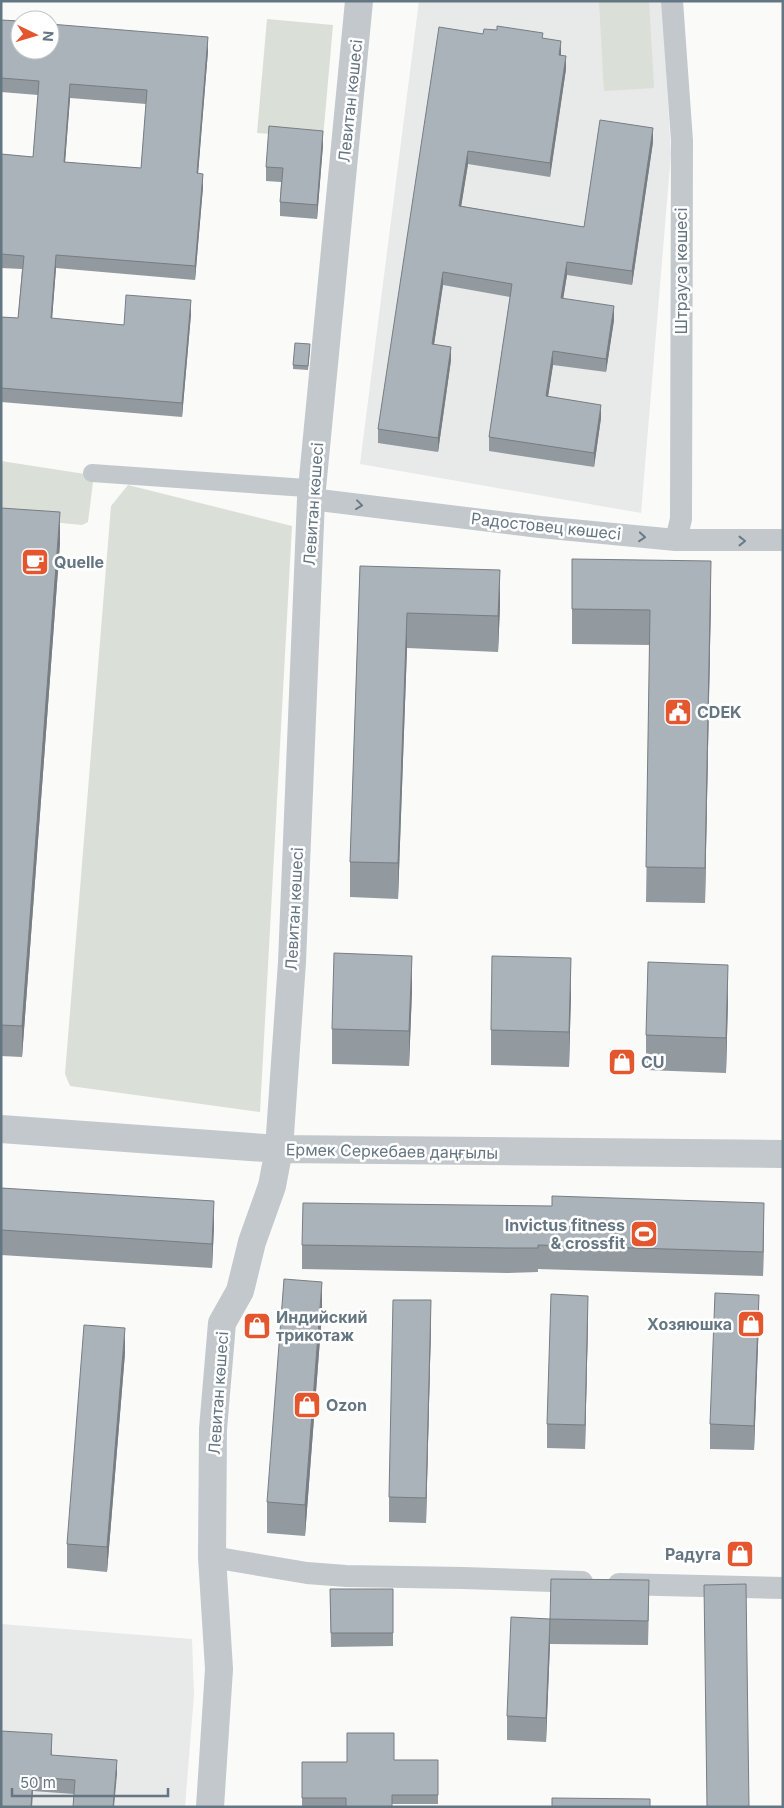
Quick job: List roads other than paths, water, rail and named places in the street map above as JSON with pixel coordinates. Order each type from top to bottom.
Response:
[{"type":"street","name":"Левитан көшесі","points":[[210,1807],[219,1668],[212,1557],[213,1429],[222,1323],[240,1291],[252,1242],[272,1186],[279,1149],[292,962],[309,494],[360,1]]},
{"type":"street","name":"Штрауса көшесі","points":[[672,1],[682,141],[681,520],[676,540]]},
{"type":"street","name":"Радостовец көшесі","points":[[92,473],[309,494],[540,527],[676,540],[783,540]]},
{"type":"street","name":"Ермек Серкебаев даңғылы","points":[[1,1129],[279,1149],[783,1154]]},
{"type":"street","points":[[212,1557],[307,1573],[346,1576],[783,1588]]},
{"type":"place","name":"Quelle","points":[[35,562]]},
{"type":"place","name":"CDEK","points":[[678,712]]},
{"type":"place","name":"CU","points":[[622,1062]]},
{"type":"place","name":"Invictus fitness & crossfit","points":[[644,1234]]},
{"type":"place","name":"Хозяюшка","points":[[751,1324]]},
{"type":"place","name":"Индийский трикотаж","points":[[257,1326]]},
{"type":"place","name":"Ozon","points":[[307,1405]]},
{"type":"place","name":"Радуга","points":[[740,1554]]}]
